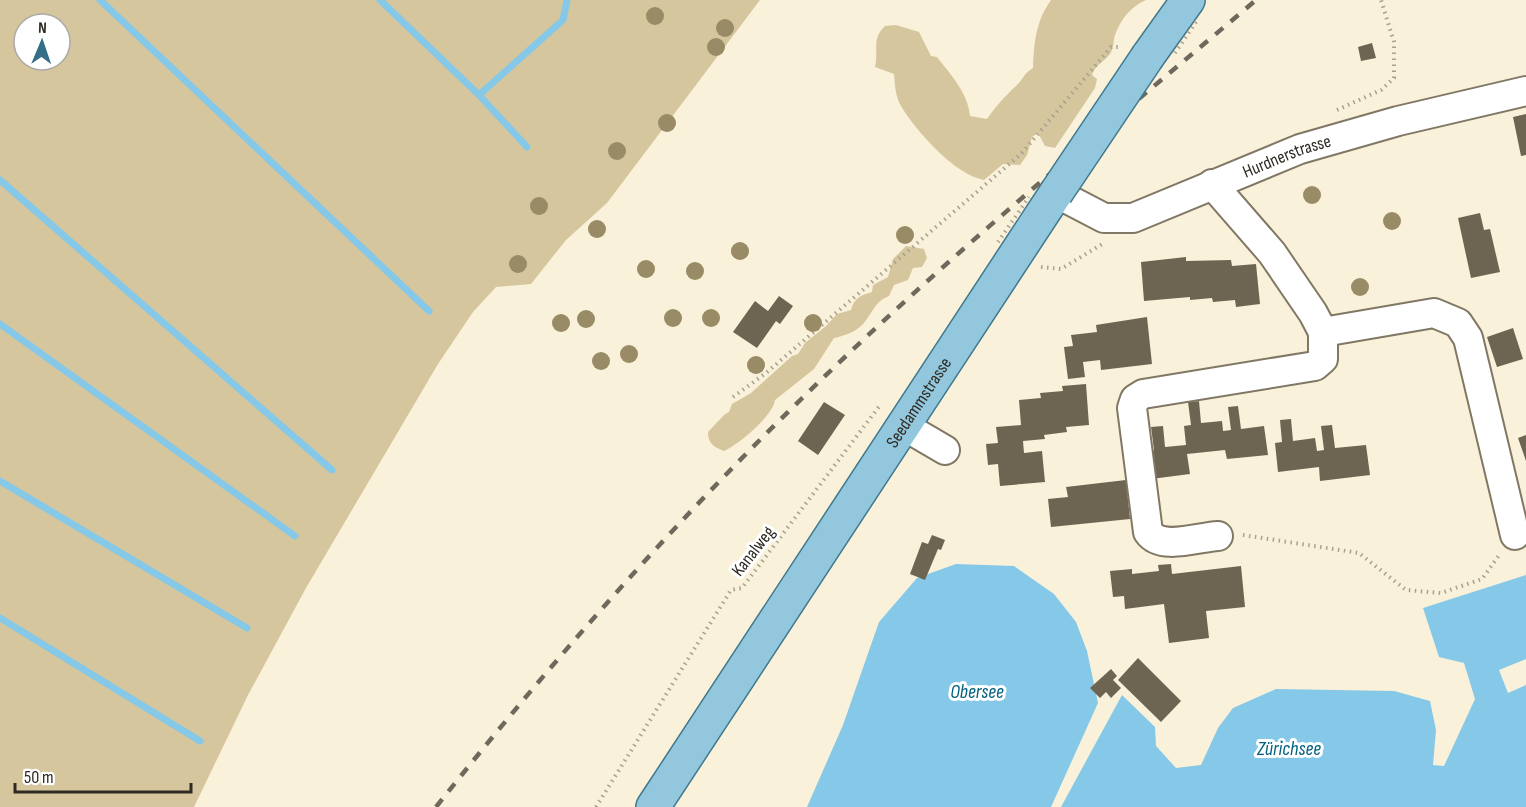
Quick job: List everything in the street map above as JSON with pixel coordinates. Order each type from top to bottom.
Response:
[{"type":"main road","name":"Seedammstrasse","points":[[653,807],[893,414],[1138,52],[1188,0]]},
{"type":"street","name":"Hurdnerstrasse","points":[[1043,194],[1104,218],[1134,218],[1272,159],[1339,136],[1526,91]]},
{"type":"street","points":[[1212,184],[1272,253],[1323,332],[1323,359],[1315,366],[1143,394],[1135,399],[1132,408],[1148,532],[1154,540],[1164,543],[1218,536]]},
{"type":"street","points":[[1323,332],[1434,314],[1458,323],[1468,338],[1515,535]]},
{"type":"street","points":[[893,414],[945,450]]},
{"type":"path","points":[[1333,112],[1381,90],[1394,78],[1394,42],[1381,0]]},
{"type":"path","points":[[733,397],[766,373],[1021,154],[1111,48],[1138,52]]},
{"type":"path","points":[[998,242],[1043,194]]},
{"type":"path","points":[[1031,266],[1061,269],[1098,248],[1134,218]]},
{"type":"path","name":"Kanalweg","points":[[596,807],[731,590],[742,588],[893,414]]},
{"type":"path","points":[[1218,536],[1240,534],[1359,554],[1406,590],[1441,593],[1482,579],[1515,535]]},
{"type":"shaded area","points":[[0,0],[760,0],[607,203],[566,240],[531,284],[496,287],[473,312],[438,364],[306,588],[248,695],[194,807],[0,807]]},
{"type":"shaded area","points":[[1051,0],[1146,0],[1131,10],[1120,24],[1111,52],[1092,75],[1097,79],[1095,88],[1055,148],[1045,146],[1038,133],[1032,137],[1027,155],[1020,165],[1003,164],[984,180],[973,176],[961,170],[937,150],[901,106],[894,74],[875,67],[878,36],[885,26],[896,25],[919,32],[931,56],[937,57],[958,85],[966,100],[970,116],[987,119],[1033,68],[1037,32],[1042,16]]},
{"type":"shaded area","points":[[906,246],[924,249],[927,258],[922,267],[913,268],[908,280],[894,285],[889,296],[877,305],[860,327],[834,338],[814,369],[775,400],[773,407],[762,422],[738,443],[724,451],[712,445],[708,432],[729,412],[732,404],[751,393],[792,356],[798,354],[805,343],[837,314],[851,310],[858,298],[872,292],[873,285],[888,277],[893,259]]},
{"type":"water","name":"Obersee","points":[[956,564],[1014,566],[1054,594],[1076,622],[1087,651],[1098,703],[1051,807],[807,807],[843,725],[879,622],[917,578]]},
{"type":"water","name":"Zürichsee","points":[[1526,575],[1526,659],[1499,670],[1508,693],[1526,685],[1526,807],[1061,807],[1122,695],[1155,727],[1156,746],[1176,768],[1201,765],[1218,728],[1233,708],[1276,689],[1394,691],[1430,701],[1436,730],[1433,765],[1444,766],[1475,699],[1464,663],[1439,657],[1423,608]]},
{"type":"building","points":[[1372,43],[1376,58],[1361,61],[1358,47]]},
{"type":"building","points":[[1526,114],[1526,155],[1521,156],[1513,117]]},
{"type":"building","points":[[1480,213],[1484,230],[1490,229],[1500,272],[1471,278],[1458,218]]},
{"type":"building","points":[[1186,257],[1186,261],[1231,260],[1232,266],[1256,264],[1260,304],[1236,307],[1235,300],[1213,302],[1212,298],[1190,300],[1190,297],[1144,301],[1141,262]]},
{"type":"building","points":[[779,296],[793,306],[780,324],[776,321],[757,348],[733,332],[755,301],[768,311]]},
{"type":"building","points":[[1147,317],[1152,364],[1101,370],[1100,360],[1083,362],[1085,377],[1068,379],[1064,347],[1073,346],[1071,335],[1097,332],[1096,325]]},
{"type":"building","points":[[1513,328],[1523,359],[1497,367],[1487,337]]},
{"type":"building","points":[[1086,384],[1089,425],[1066,427],[1067,432],[1044,435],[1045,439],[1023,441],[1024,453],[1042,451],[1045,482],[1000,486],[998,464],[988,465],[986,444],[998,443],[996,427],[1021,425],[1019,400],[1041,398],[1040,393],[1063,391],[1062,386]]},
{"type":"building","points":[[1199,401],[1201,423],[1222,421],[1223,431],[1231,430],[1228,407],[1238,406],[1241,429],[1264,426],[1268,455],[1227,459],[1225,450],[1187,454],[1190,474],[1151,479],[1147,450],[1154,450],[1151,427],[1163,426],[1165,447],[1186,445],[1184,426],[1191,425],[1188,402]]},
{"type":"building","points":[[824,402],[845,415],[818,455],[798,441]]},
{"type":"building","points":[[1291,419],[1293,441],[1315,438],[1317,451],[1324,450],[1321,426],[1332,425],[1335,448],[1366,445],[1370,475],[1320,481],[1319,467],[1278,472],[1275,443],[1282,442],[1280,420]]},
{"type":"building","points":[[1526,435],[1526,461],[1518,438]]},
{"type":"building","points":[[1126,480],[1130,519],[1051,527],[1048,499],[1068,497],[1066,487]]},
{"type":"building","points":[[932,535],[945,540],[941,550],[938,549],[925,580],[910,574],[922,542],[928,544]]},
{"type":"building","points":[[1171,564],[1172,574],[1241,566],[1245,607],[1206,611],[1209,638],[1169,643],[1164,604],[1125,609],[1124,596],[1113,597],[1110,571],[1132,569],[1132,574],[1159,571],[1158,565]]},
{"type":"building","points":[[1138,658],[1181,701],[1161,722],[1118,680]]},
{"type":"building","points":[[1111,669],[1117,676],[1113,680],[1121,688],[1111,698],[1106,692],[1100,698],[1090,688]]},
{"type":"waterway","points":[[100,0],[429,311]]},
{"type":"waterway","points":[[380,0],[479,95],[527,147]]},
{"type":"waterway","points":[[479,95],[563,20],[567,0]]},
{"type":"waterway","points":[[0,180],[332,470]]},
{"type":"waterway","points":[[0,324],[295,536]]},
{"type":"waterway","points":[[0,481],[247,628]]},
{"type":"waterway","points":[[0,618],[200,741]]},
{"type":"railway","points":[[436,807],[575,640],[671,532],[772,428],[929,279],[1256,0]]}]
